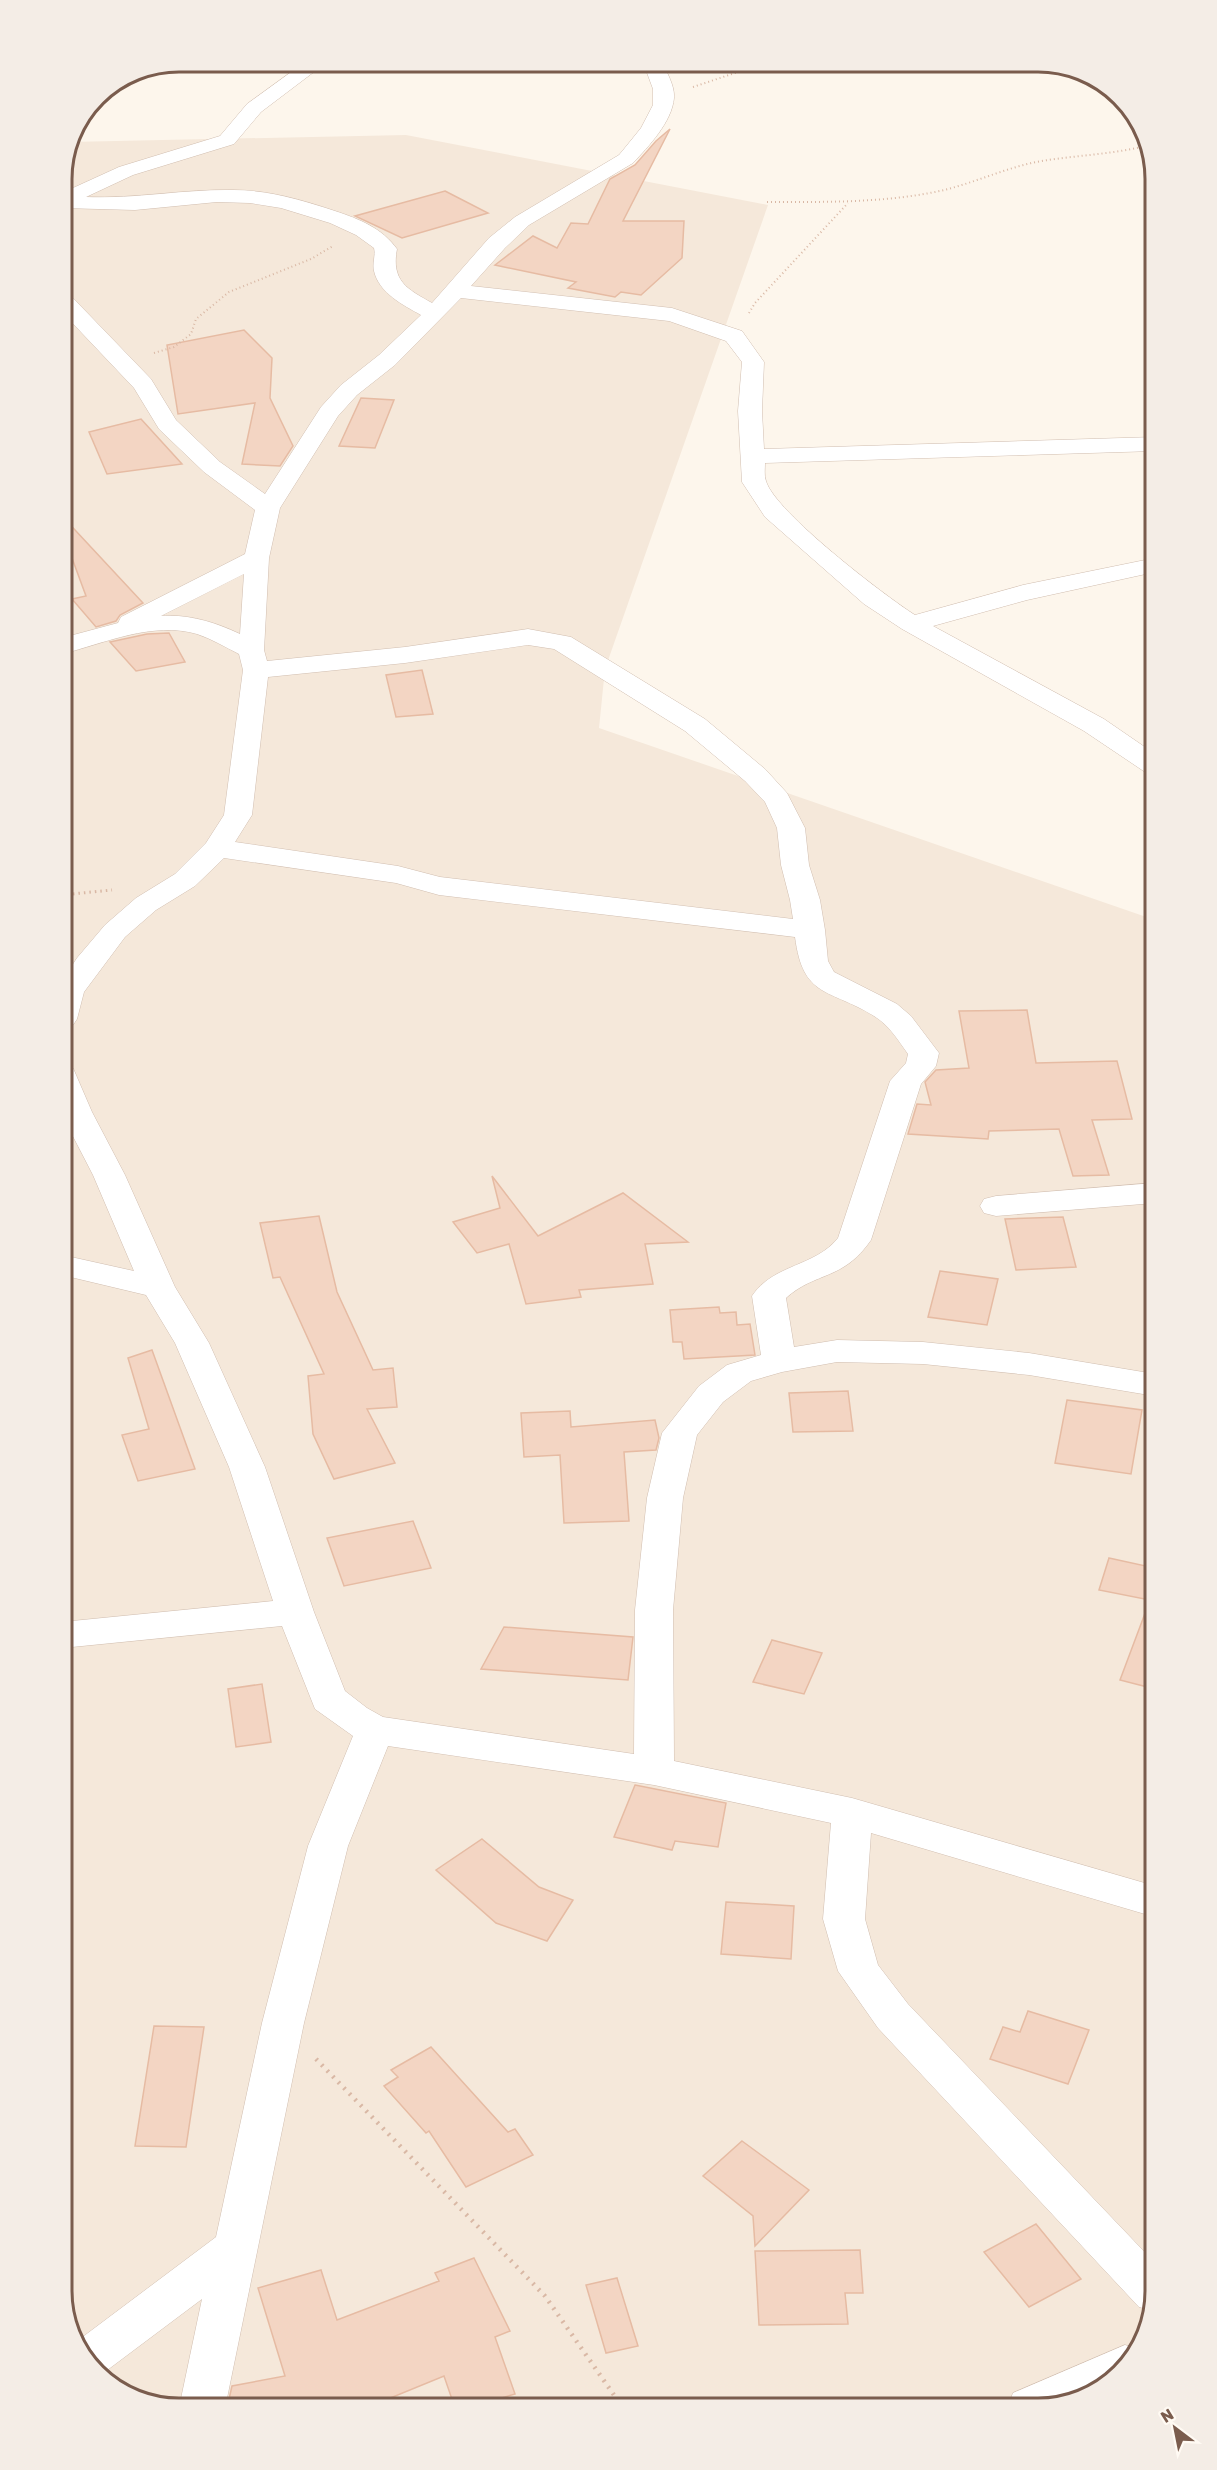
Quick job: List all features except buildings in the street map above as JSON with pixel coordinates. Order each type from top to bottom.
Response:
[{"type":"street","points":[[72,196],[126,171],[227,140],[254,108],[303,72]]},
{"type":"street","points":[[72,988],[115,931],[147,904],[184,880],[217,848],[238,814],[246,765],[254,660],[257,558],[261,529],[268,508],[329,412],[349,390],[387,360],[435,314],[497,243],[522,221],[626,159],[659,114],[664,98],[656,72]]},
{"type":"street","points":[[72,201],[136,204],[198,196],[242,196],[266,198],[293,205],[357,227],[378,238],[387,249],[382,262],[384,274],[391,285],[435,314]]},
{"type":"street","points":[[454,291],[672,315],[734,336],[753,362],[750,411],[754,482],[774,512],[873,599],[911,624],[1094,725],[1145,759]]},
{"type":"street","points":[[72,310],[143,384],[167,424],[212,467],[268,508]]},
{"type":"street","points":[[754,456],[1145,444]]},
{"type":"street","points":[[112,632],[176,597],[257,558]]},
{"type":"street","points":[[911,624],[1023,593],[1145,567]]},
{"type":"street","points":[[72,643],[146,624],[173,624],[204,627],[254,660],[405,655],[528,637],[562,644],[695,725],[731,752],[777,799],[791,828],[795,865],[805,900],[810,930],[813,961],[822,978],[886,1010],[900,1022],[924,1053],[921,1066],[906,1081],[854,1240],[840,1256],[785,1281],[775,1287],[769,1296],[779,1361]]},
{"type":"street","points":[[217,848],[398,875],[439,886],[810,930]]},
{"type":"street","points":[[72,1101],[109,1175],[158,1287],[192,1343],[247,1467],[295,1612],[329,1699],[353,1718],[375,1730],[654,1771],[852,1813],[1145,1898]]},
{"type":"street","points":[[996,1206],[1145,1194]]},
{"type":"street","points":[[72,1267],[158,1287]]},
{"type":"street","points":[[654,1771],[654,1610],[665,1498],[680,1433],[711,1394],[739,1373],[779,1361],[837,1350],[923,1353],[1029,1364],[1145,1383]]},
{"type":"street","points":[[72,1634],[295,1612]]},
{"type":"street","points":[[204,2398],[282,2023],[328,1846],[375,1730]]},
{"type":"street","points":[[852,1813],[844,1919],[859,1971],[893,2016],[1145,2282]]},
{"type":"street","points":[[94,2355],[236,2247]]},
{"type":"street","points":[[1058,2396],[1103,2375]]},
{"type":"path","points":[[664,98],[738,72]]},
{"type":"path","points":[[767,202],[849,203],[894,199],[974,183],[1022,165],[1113,154],[1140,147]]},
{"type":"path","points":[[734,336],[755,303],[849,203]]},
{"type":"path","points":[[124,363],[174,347],[191,334],[196,319],[229,292],[311,259],[347,238],[357,227]]},
{"type":"path","points":[[282,2023],[545,2296],[616,2398]]},
{"type":"shaded area","points":[[406,135],[768,205],[605,669],[599,728],[1145,917],[1145,2291],[1137,2332],[1127,2350],[1108,2371],[1079,2390],[1059,2396],[1038,2398],[172,2398],[145,2392],[120,2380],[99,2361],[80,2332],[74,2312],[72,2291],[72,172],[79,142]]}]
